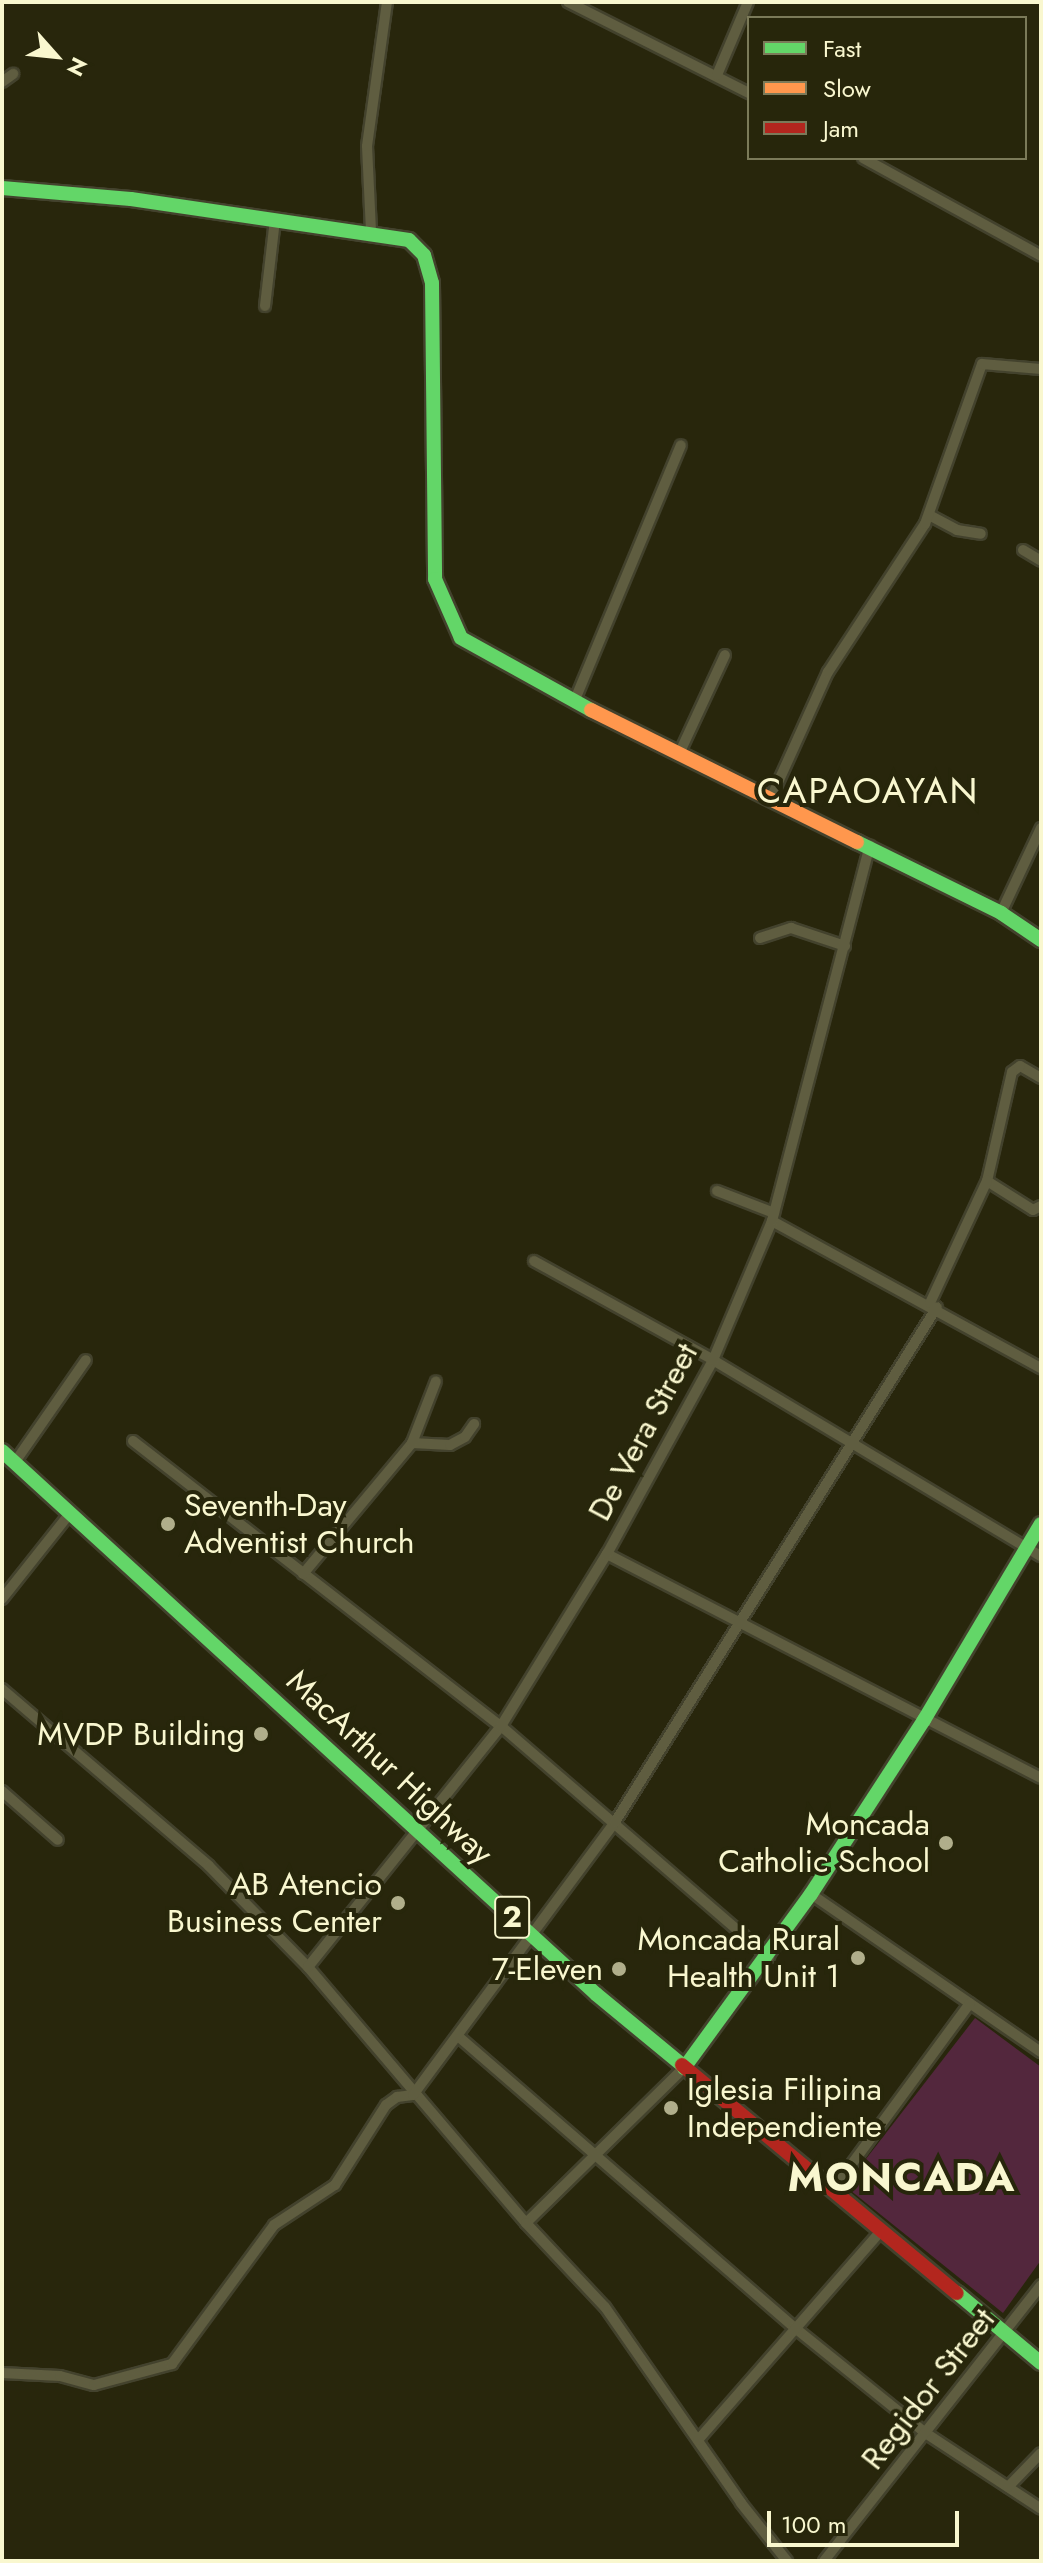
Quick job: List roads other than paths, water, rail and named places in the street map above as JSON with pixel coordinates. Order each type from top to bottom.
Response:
[{"type":"main road","points":[[2,188],[131,199],[371,231],[409,240],[429,267],[435,579],[447,617],[467,642],[574,702],[1001,913],[1041,940]]},
{"type":"main road","name":"MacArthur Highway","points":[[2,1451],[533,1936],[684,2068],[1041,2363]]},
{"type":"main road","points":[[684,2068],[769,1957],[811,1894],[924,1720],[1041,1524]]},
{"type":"street","points":[[371,231],[371,96],[387,2]]},
{"type":"street","points":[[568,2],[747,92]]},
{"type":"street","points":[[717,75],[748,2]]},
{"type":"street","points":[[2,82],[13,74]]},
{"type":"street","points":[[868,160],[1041,256]]},
{"type":"street","points":[[265,306],[275,219]]},
{"type":"street","points":[[771,798],[828,672],[929,515],[982,364],[1041,369]]},
{"type":"street","points":[[574,702],[681,445]]},
{"type":"street","points":[[929,515],[957,530],[981,534]]},
{"type":"street","points":[[1023,550],[1041,561]]},
{"type":"street","points":[[679,754],[725,655]]},
{"type":"street","points":[[1001,913],[1041,828]]},
{"type":"street","name":"De Vera Street","points":[[308,1967],[501,1726],[607,1554],[713,1360],[773,1217],[870,846]]},
{"type":"street","points":[[760,938],[791,928],[845,946]]},
{"type":"street","points":[[2,2373],[60,2376],[94,2385],[172,2364],[274,2225],[335,2185],[386,2105],[397,2097],[413,2095],[459,2037],[615,1822],[743,1625],[933,1305],[987,1181],[1012,1072],[1020,1066],[1041,1078]]},
{"type":"street","points":[[987,1181],[1033,1210],[1041,1206]]},
{"type":"street","points":[[717,1191],[773,1217],[1041,1368]]},
{"type":"street","points":[[534,1261],[713,1360],[1041,1556]]},
{"type":"street","points":[[15,1462],[86,1360]]},
{"type":"street","points":[[303,1574],[412,1443],[436,1381]]},
{"type":"street","points":[[412,1443],[457,1443],[474,1424]]},
{"type":"street","points":[[133,1441],[501,1726],[769,1957]]},
{"type":"street","points":[[2,1599],[71,1512]]},
{"type":"street","points":[[607,1554],[1041,1778]]},
{"type":"street","points":[[2,1689],[209,1866],[308,1967],[413,2095],[605,2307],[787,2561]]},
{"type":"street","points":[[2,1791],[58,1840]]},
{"type":"street","points":[[811,1894],[1041,2052]]},
{"type":"street","points":[[832,2191],[970,2003]]},
{"type":"street","points":[[459,2037],[594,2159],[795,2328],[927,2434],[1041,2509]]},
{"type":"street","points":[[526,2223],[684,2068]]},
{"type":"street","points":[[698,2440],[881,2231]]},
{"type":"street","name":"Regidor Street","points":[[824,2561],[927,2434],[1041,2285]]},
{"type":"street","points":[[1008,2487],[1029,2471],[1041,2453]]},
{"type":"place","name":"Seventh-Day Adventist Church","points":[[168,1524]]},
{"type":"place","name":"MVDP Building","points":[[261,1734]]},
{"type":"place","name":"Moncada Catholic School","points":[[946,1843]]},
{"type":"place","name":"AB Atencio Business Center","points":[[398,1903]]},
{"type":"place","name":"Moncada Rural Health Unit 1","points":[[858,1958]]},
{"type":"place","name":"7-Eleven","points":[[619,1969]]},
{"type":"place","name":"Iglesia Filipina Independiente","points":[[671,2108]]},
{"type":"district","name":"CAPAOAYAN","points":[[868,791]]},
{"type":"district","name":"MONCADA","points":[[902,2177]]}]
